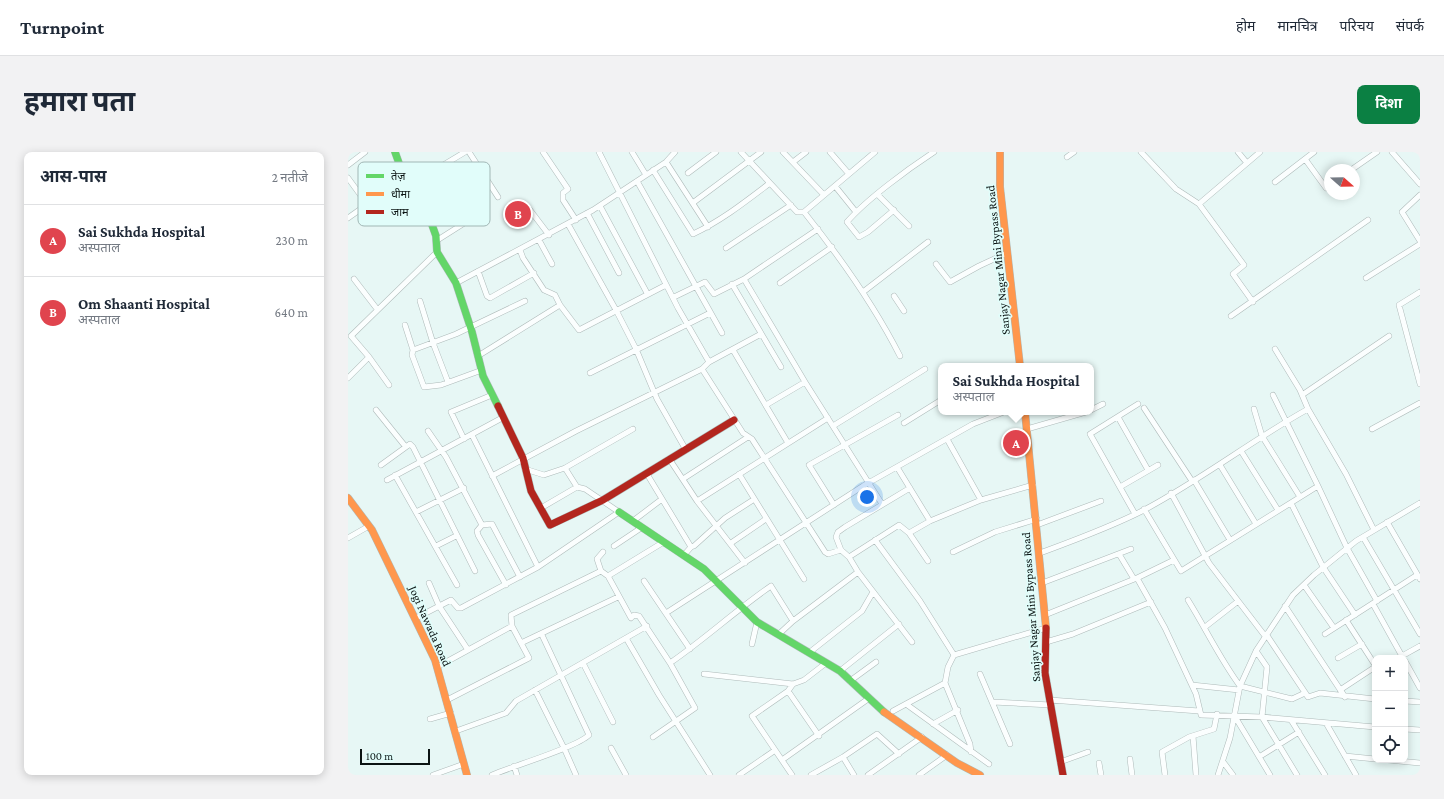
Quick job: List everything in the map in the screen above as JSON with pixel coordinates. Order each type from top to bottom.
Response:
[{"type":"street","points":[[348,165],[365,152]]},
{"type":"street","points":[[395,152],[399,162]]},
{"type":"street","points":[[448,162],[465,152]]},
{"type":"street","points":[[469,152],[475,162]]},
{"type":"street","points":[[543,152],[568,189],[563,193],[563,200],[576,220]]},
{"type":"street","points":[[599,152],[666,284],[709,362]]},
{"type":"street","points":[[632,152],[646,175]]},
{"type":"street","points":[[456,283],[549,235],[600,206],[666,162],[674,152]]},
{"type":"street","points":[[688,173],[716,152]]},
{"type":"street","points":[[741,152],[797,212],[804,212],[874,152]]},
{"type":"street","points":[[694,202],[750,162],[761,152]]},
{"type":"street","points":[[783,152],[824,195]]},
{"type":"street","points":[[793,162],[806,152]]},
{"type":"street","points":[[830,152],[849,174]]},
{"type":"street","points":[[894,210],[868,232],[859,237],[847,222],[856,212],[915,165],[934,152]]},
{"type":"street","name":"Sanjay Nagar Mini Bypass Road","points":[[1000,152],[1000,187],[1020,363]]},
{"type":"street","points":[[1066,157],[1074,152]]},
{"type":"street","points":[[1141,152],[1176,189],[1199,204],[1244,265],[1233,274],[1253,302]]},
{"type":"street","points":[[1238,152],[1247,163]]},
{"type":"street","points":[[1199,204],[1260,152]]},
{"type":"street","points":[[1275,182],[1314,152]]},
{"type":"street","points":[[1359,164],[1376,152]]},
{"type":"street","points":[[1392,152],[1420,184]]},
{"type":"street","points":[[1305,159],[1324,185]]},
{"type":"street","points":[[666,162],[694,202],[708,227]]},
{"type":"street","points":[[653,170],[693,234],[708,227],[770,183]]},
{"type":"street","points":[[348,178],[358,192]]},
{"type":"street","points":[[637,181],[722,333]]},
{"type":"street","points":[[490,185],[498,197]]},
{"type":"street","points":[[835,186],[856,212]]},
{"type":"street","points":[[878,195],[909,226]]},
{"type":"street","points":[[1366,278],[1420,242],[1402,212],[1420,195]]},
{"type":"street","points":[[726,248],[790,205]]},
{"type":"street","points":[[600,206],[647,293]]},
{"type":"street","points":[[530,210],[549,235]]},
{"type":"street","points":[[348,218],[358,211]]},
{"type":"street","points":[[804,212],[832,247],[863,292],[883,323],[900,356]]},
{"type":"street","points":[[587,213],[619,273]]},
{"type":"street","points":[[1231,316],[1368,220]]},
{"type":"street","points":[[568,224],[616,310],[636,349],[657,399],[686,450]]},
{"type":"street","points":[[432,226],[436,241],[436,252],[456,283],[482,370],[502,418],[523,458],[531,491],[550,525],[603,500],[734,420]]},
{"type":"street","points":[[436,241],[460,226]]},
{"type":"street","points":[[674,297],[705,282],[714,294],[744,279],[818,229]]},
{"type":"street","points":[[539,240],[552,264]]},
{"type":"street","points":[[863,292],[928,242]]},
{"type":"street","points":[[780,282],[832,247]]},
{"type":"street","points":[[520,250],[522,258],[534,272],[544,290],[555,295],[560,305],[579,330],[666,284]]},
{"type":"street","points":[[389,385],[369,357],[349,336],[436,252]]},
{"type":"street","points":[[936,264],[950,282],[1007,253]]},
{"type":"street","points":[[478,271],[490,298],[534,272]]},
{"type":"street","points":[[744,279],[805,382],[882,504]]},
{"type":"street","points":[[354,280],[365,296],[377,309]]},
{"type":"street","points":[[732,284],[781,367]]},
{"type":"street","points":[[1420,292],[1399,305],[1420,384]]},
{"type":"street","points":[[894,296],[904,312]]},
{"type":"street","points":[[420,301],[433,343],[448,382]]},
{"type":"street","points":[[413,350],[502,314],[526,301]]},
{"type":"street","points":[[478,356],[560,305]]},
{"type":"street","points":[[590,373],[710,313]]},
{"type":"street","points":[[405,325],[413,350],[412,354],[424,387],[441,385],[482,370]]},
{"type":"street","points":[[492,476],[523,458],[702,369],[709,362],[761,334]]},
{"type":"street","points":[[1302,395],[1389,336]]},
{"type":"street","points":[[1275,349],[1346,474],[1374,530]]},
{"type":"street","points":[[732,350],[788,443]]},
{"type":"street","points":[[348,378],[369,357]]},
{"type":"street","points":[[702,369],[734,420],[748,437],[752,439],[825,552],[828,554],[841,550]]},
{"type":"street","points":[[833,426],[925,369]]},
{"type":"street","points":[[766,406],[805,382]]},
{"type":"street","points":[[464,439],[451,412],[492,395]]},
{"type":"street","points":[[1273,395],[1347,548],[1401,655]]},
{"type":"street","points":[[904,423],[938,402]]},
{"type":"street","points":[[1372,430],[1420,403]]},
{"type":"street","points":[[1094,408],[1102,404]]},
{"type":"street","points":[[1135,514],[1090,434],[1138,404]]},
{"type":"street","points":[[1144,408],[1193,481],[1230,540]]},
{"type":"street","points":[[1254,409],[1262,436],[1300,497]]},
{"type":"street","points":[[1040,553],[1108,527],[1135,514],[1220,465],[1285,421],[1308,409]]},
{"type":"street","points":[[376,410],[405,446]]},
{"type":"street","points":[[834,505],[809,465],[898,415]]},
{"type":"street","points":[[666,613],[869,482],[973,424],[996,415]]},
{"type":"street","name":"Sanjay Nagar Mini Bypass Road","points":[[1025,415],[1034,485],[1046,628],[1045,673],[1062,775]]},
{"type":"street","points":[[1027,429],[1076,415]]},
{"type":"street","points":[[1118,417],[1148,470]]},
{"type":"street","points":[[387,480],[502,418]]},
{"type":"street","points":[[697,501],[828,418]]},
{"type":"street","points":[[525,469],[544,475],[565,468],[633,429]]},
{"type":"street","points":[[428,431],[464,488],[482,525]]},
{"type":"street","points":[[472,435],[538,567]]},
{"type":"street","points":[[683,479],[748,437]]},
{"type":"street","points":[[947,439],[981,500]]},
{"type":"street","points":[[381,464],[410,444],[475,571]]},
{"type":"street","points":[[1241,451],[1278,510]]},
{"type":"street","points":[[670,460],[697,501],[745,563]]},
{"type":"street","points":[[1120,487],[1158,465]]},
{"type":"street","points":[[1220,465],[1256,524]]},
{"type":"street","points":[[897,467],[930,521]]},
{"type":"street","points":[[565,468],[577,487],[585,489],[603,500],[662,543],[684,555],[717,581],[757,622],[840,671],[868,699],[887,714],[947,755],[980,775]]},
{"type":"street","points":[[647,474],[692,547]]},
{"type":"street","points":[[738,474],[804,579]]},
{"type":"street","points":[[395,475],[457,585]]},
{"type":"street","points":[[908,533],[930,521],[981,500],[1034,485]]},
{"type":"street","points":[[1144,509],[1181,571],[1318,486]]},
{"type":"street","points":[[541,508],[577,487]]},
{"type":"street","points":[[416,512],[464,488]]},
{"type":"street","points":[[910,488],[838,532],[836,537],[841,550],[849,557],[858,572],[912,642]]},
{"type":"street","points":[[1171,493],[1205,556],[1237,602],[1266,635],[1308,697],[1320,693],[1345,697],[1372,699]]},
{"type":"street","name":"Jogi Nawada Road","points":[[348,498],[369,526],[416,618],[437,667],[467,775]]},
{"type":"street","points":[[633,521],[662,499]]},
{"type":"street","points":[[684,555],[725,518],[754,500]]},
{"type":"street","points":[[953,552],[995,532],[1037,522],[1101,501]]},
{"type":"street","points":[[1291,503],[1323,568],[1355,615]]},
{"type":"street","points":[[1218,775],[1224,763],[1239,688],[1256,651],[1285,606],[1304,585],[1347,548],[1420,503]]},
{"type":"street","points":[[416,618],[451,600],[458,608],[461,608],[506,585],[538,567],[619,512]]},
{"type":"street","points":[[730,543],[766,519]]},
{"type":"street","points":[[1325,634],[1394,590],[1419,577],[1387,522]]},
{"type":"street","points":[[506,585],[478,534],[477,531],[482,525],[492,524],[520,577]]},
{"type":"street","points":[[849,557],[899,525],[908,533],[928,561]]},
{"type":"street","points":[[348,538],[369,526]]},
{"type":"street","points":[[614,546],[641,528]]},
{"type":"street","points":[[436,546],[456,536]]},
{"type":"street","points":[[1363,537],[1420,634]]},
{"type":"street","points":[[875,540],[920,601],[954,655]]},
{"type":"street","points":[[608,576],[662,543]]},
{"type":"street","points":[[1042,583],[1131,549]]},
{"type":"street","points":[[603,552],[597,559],[601,572],[608,576],[618,597],[631,618],[634,615],[639,616],[647,626],[695,708],[653,737]]},
{"type":"street","points":[[1119,554],[1151,602],[1165,628],[1196,694],[1201,715],[1234,715],[1372,727]]},
{"type":"street","points":[[1045,615],[1135,578],[1174,560]]},
{"type":"street","points":[[447,700],[529,658],[512,626],[510,615],[601,572]]},
{"type":"street","points":[[779,634],[793,621],[858,572]]},
{"type":"street","points":[[644,580],[690,649]]},
{"type":"street","points":[[429,584],[439,606],[468,650]]},
{"type":"street","points":[[1304,585],[1334,628]]},
{"type":"street","points":[[670,663],[690,649],[741,606],[771,586],[793,621]]},
{"type":"street","points":[[810,652],[862,611],[873,592]]},
{"type":"street","points":[[522,643],[542,635],[618,597]]},
{"type":"street","points":[[1188,600],[1205,628],[1219,657],[1239,688]]},
{"type":"street","points":[[1046,642],[1073,634],[1151,602]]},
{"type":"street","points":[[1205,628],[1237,602]]},
{"type":"street","points":[[1285,606],[1345,697]]},
{"type":"street","points":[[1346,620],[1372,661]]},
{"type":"street","points":[[752,644],[757,622]]},
{"type":"street","points":[[840,671],[899,624]]},
{"type":"street","points":[[437,667],[512,626]]},
{"type":"street","points":[[456,731],[506,713],[516,701],[647,626]]},
{"type":"street","points":[[970,752],[970,744],[958,710],[946,683],[948,667],[954,655],[1046,628]]},
{"type":"street","points":[[492,775],[564,748],[585,739],[589,734],[542,635]]},
{"type":"street","points":[[626,638],[707,774]]},
{"type":"street","points":[[1338,658],[1362,644]]},
{"type":"street","points":[[1408,655],[1420,646]]},
{"type":"street","points":[[1256,651],[1267,667],[1262,717],[1297,775]]},
{"type":"street","points":[[850,681],[876,662]]},
{"type":"street","points":[[583,663],[613,722]]},
{"type":"street","points":[[704,674],[793,684],[804,680],[826,663]]},
{"type":"street","points":[[1340,690],[1372,668]]},
{"type":"street","points":[[1408,668],[1420,688]]},
{"type":"street","points":[[980,674],[1010,744]]},
{"type":"street","points":[[893,711],[946,683]]},
{"type":"street","points":[[792,775],[774,751],[752,716],[788,691],[793,684]]},
{"type":"street","points":[[1192,685],[1239,688],[1292,698],[1305,693]]},
{"type":"street","points":[[535,690],[576,775]]},
{"type":"street","points":[[788,691],[819,736]]},
{"type":"street","points":[[782,760],[819,736],[868,699]]},
{"type":"street","points":[[1408,701],[1420,702]]},
{"type":"street","points":[[993,702],[1050,703],[1200,711]]},
{"type":"street","points":[[906,704],[970,752],[989,764]]},
{"type":"street","points":[[933,724],[958,710]]},
{"type":"street","points":[[430,719],[451,713]]},
{"type":"street","points":[[1165,775],[1162,752],[1193,736],[1214,729],[1217,714]]},
{"type":"street","points":[[1234,715],[1270,775]]},
{"type":"street","points":[[1291,720],[1325,775]]},
{"type":"street","points":[[1326,723],[1356,775]]},
{"type":"street","points":[[1408,729],[1420,730]]},
{"type":"street","points":[[1259,757],[1299,732]]},
{"type":"street","points":[[811,775],[843,757],[877,734],[899,754]]},
{"type":"street","points":[[1193,736],[1196,775]]},
{"type":"street","points":[[868,775],[922,737]]},
{"type":"street","points":[[611,748],[626,775]]},
{"type":"street","points":[[741,774],[774,751]]},
{"type":"street","points":[[1060,762],[1088,752]]},
{"type":"street","points":[[919,775],[947,755]]},
{"type":"street","points":[[1345,756],[1372,759]]},
{"type":"street","points":[[843,757],[854,775]]},
{"type":"street","points":[[1130,759],[1132,775]]},
{"type":"street","points":[[1408,762],[1420,763]]},
{"type":"street","points":[[1099,763],[1101,775]]},
{"type":"street","points":[[1224,763],[1233,775]]},
{"type":"street","points":[[433,775],[464,764]]},
{"type":"street","points":[[514,766],[517,775]]},
{"type":"traffic: fast","points":[[395,152],[399,162]]},
{"type":"traffic: fast","points":[[432,226],[436,236],[437,252],[456,283],[472,332],[483,376],[498,406]]},
{"type":"traffic: fast","points":[[619,512],[704,569],[757,622],[840,671],[884,712]]},
{"type":"traffic: slow","points":[[1000,152],[1000,187],[1020,363]]},
{"type":"traffic: slow","points":[[1025,415],[1046,628]]},
{"type":"traffic: slow","points":[[348,498],[372,530],[435,660],[467,775]]},
{"type":"traffic: slow","points":[[884,712],[957,763],[980,775]]},
{"type":"traffic: jam","points":[[498,406],[523,458],[531,491],[550,525],[603,500],[734,420]]},
{"type":"traffic: jam","points":[[1046,628],[1045,673],[1063,775]]},
{"type":"place","name":"Om Shaanti Hospital","points":[[518,214]]},
{"type":"place","name":"Sai Sukhda Hospital","points":[[1016,443]]}]
